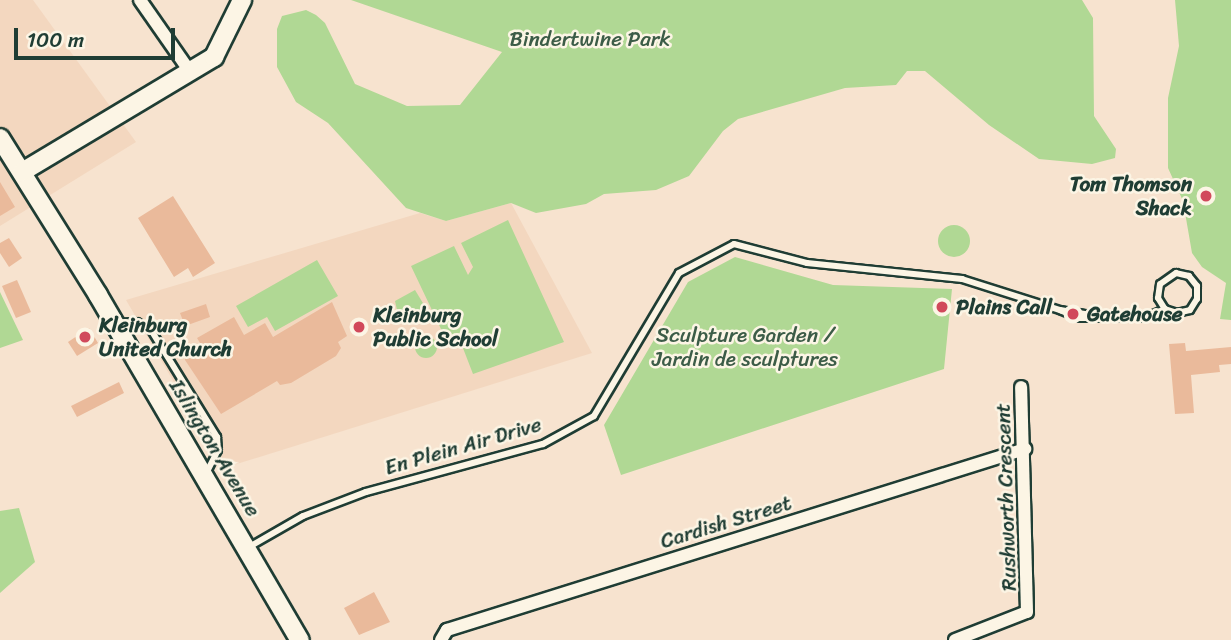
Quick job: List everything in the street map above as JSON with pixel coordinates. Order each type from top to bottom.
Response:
[{"type":"street","points":[[140,0],[191,73]]},
{"type":"street","points":[[22,172],[214,57],[243,0]]},
{"type":"street","name":"Islington Avenue","points":[[0,138],[205,476],[300,640]]},
{"type":"street","name":"Rushworth Crescent","points":[[955,640],[1019,619],[1027,612],[1025,449],[1021,387]]},
{"type":"street","name":"Cardish Street","points":[[441,638],[447,630],[1025,449]]},
{"type":"lane","name":"En Plein Air Drive","points":[[248,548],[303,516],[366,492],[543,444],[594,416],[679,273],[734,244],[807,263],[987,284],[1060,310],[1096,316],[1144,318],[1165,309]]},
{"type":"lane","points":[[1176,273],[1189,276],[1197,286],[1192,306],[1177,313],[1165,309],[1158,298],[1160,284],[1176,273]]},
{"type":"lane","points":[[114,324],[137,322],[151,330],[217,437],[218,450],[205,476]]},
{"type":"shaded area","points":[[0,0],[33,0],[136,142],[0,226]]},
{"type":"shaded area","name":"Kleinburg Public School","points":[[511,203],[592,353],[224,468],[126,300],[420,213],[446,221]]},
{"type":"green space","name":"Bindertwine Park","points":[[351,0],[1082,0],[1093,18],[1094,116],[1116,149],[1115,158],[1092,164],[1039,159],[989,125],[925,71],[907,71],[896,85],[845,88],[738,119],[723,131],[689,176],[656,190],[604,194],[586,204],[536,213],[511,203],[446,221],[406,208],[328,123],[296,102],[277,67],[277,29],[282,16],[306,10],[316,15],[325,23],[355,84],[407,106],[460,105],[502,52]]},
{"type":"green space","points":[[1175,0],[1231,0],[1231,320],[1220,319],[1226,283],[1202,267],[1192,253],[1183,201],[1168,168],[1168,98],[1179,46]]},
{"type":"green space","points":[[508,220],[564,342],[473,374],[461,343],[450,348],[411,266],[454,246],[468,275],[473,267],[461,243]]},
{"type":"green space","points":[[954,225],[965,230],[970,241],[965,252],[954,257],[943,252],[938,241],[943,230]]},
{"type":"green space","name":"Sculpture Garden / Jardin de sculptures","points":[[735,257],[833,285],[952,289],[944,369],[621,475],[604,425],[688,282]]},
{"type":"green space","points":[[317,260],[338,296],[275,331],[267,317],[248,327],[236,306]]},
{"type":"green space","points":[[415,290],[429,313],[409,322],[399,319],[395,301]]},
{"type":"green space","points":[[0,292],[23,340],[0,348]]},
{"type":"green space","points":[[426,336],[434,339],[437,347],[434,355],[426,358],[418,355],[415,347],[418,339]]},
{"type":"green space","points":[[19,508],[35,562],[0,593],[0,511]]},
{"type":"building","points":[[0,182],[15,207],[0,216]]},
{"type":"building","points":[[173,196],[215,263],[193,277],[188,268],[174,277],[138,218]]},
{"type":"building","points":[[9,238],[22,258],[9,267],[0,253],[0,243]]},
{"type":"building","points":[[17,280],[31,312],[16,318],[2,286]]},
{"type":"building","points":[[332,302],[347,336],[338,342],[341,348],[336,356],[291,383],[280,385],[277,381],[221,414],[185,360],[185,353],[200,343],[197,338],[234,317],[244,335],[265,323],[273,337]]},
{"type":"building","points":[[206,304],[210,317],[185,326],[180,313]]},
{"type":"building","name":"Kleinburg United Church","points":[[89,328],[98,343],[77,356],[68,342]]},
{"type":"building","points":[[1185,343],[1186,351],[1231,347],[1231,364],[1219,365],[1220,372],[1191,375],[1194,413],[1175,414],[1169,344]]},
{"type":"building","points":[[119,382],[124,393],[77,417],[71,406]]},
{"type":"building","points":[[374,592],[390,622],[359,635],[344,608]]},
{"type":"place","name":"Tom Thomson Shack","points":[[1206,196]]},
{"type":"place","name":"Plains Call","points":[[942,307]]},
{"type":"place","name":"Gatehouse","points":[[1073,314]]},
{"type":"place","name":"Kleinburg Public School","points":[[359,327]]},
{"type":"place","name":"Kleinburg United Church","points":[[85,337]]}]
